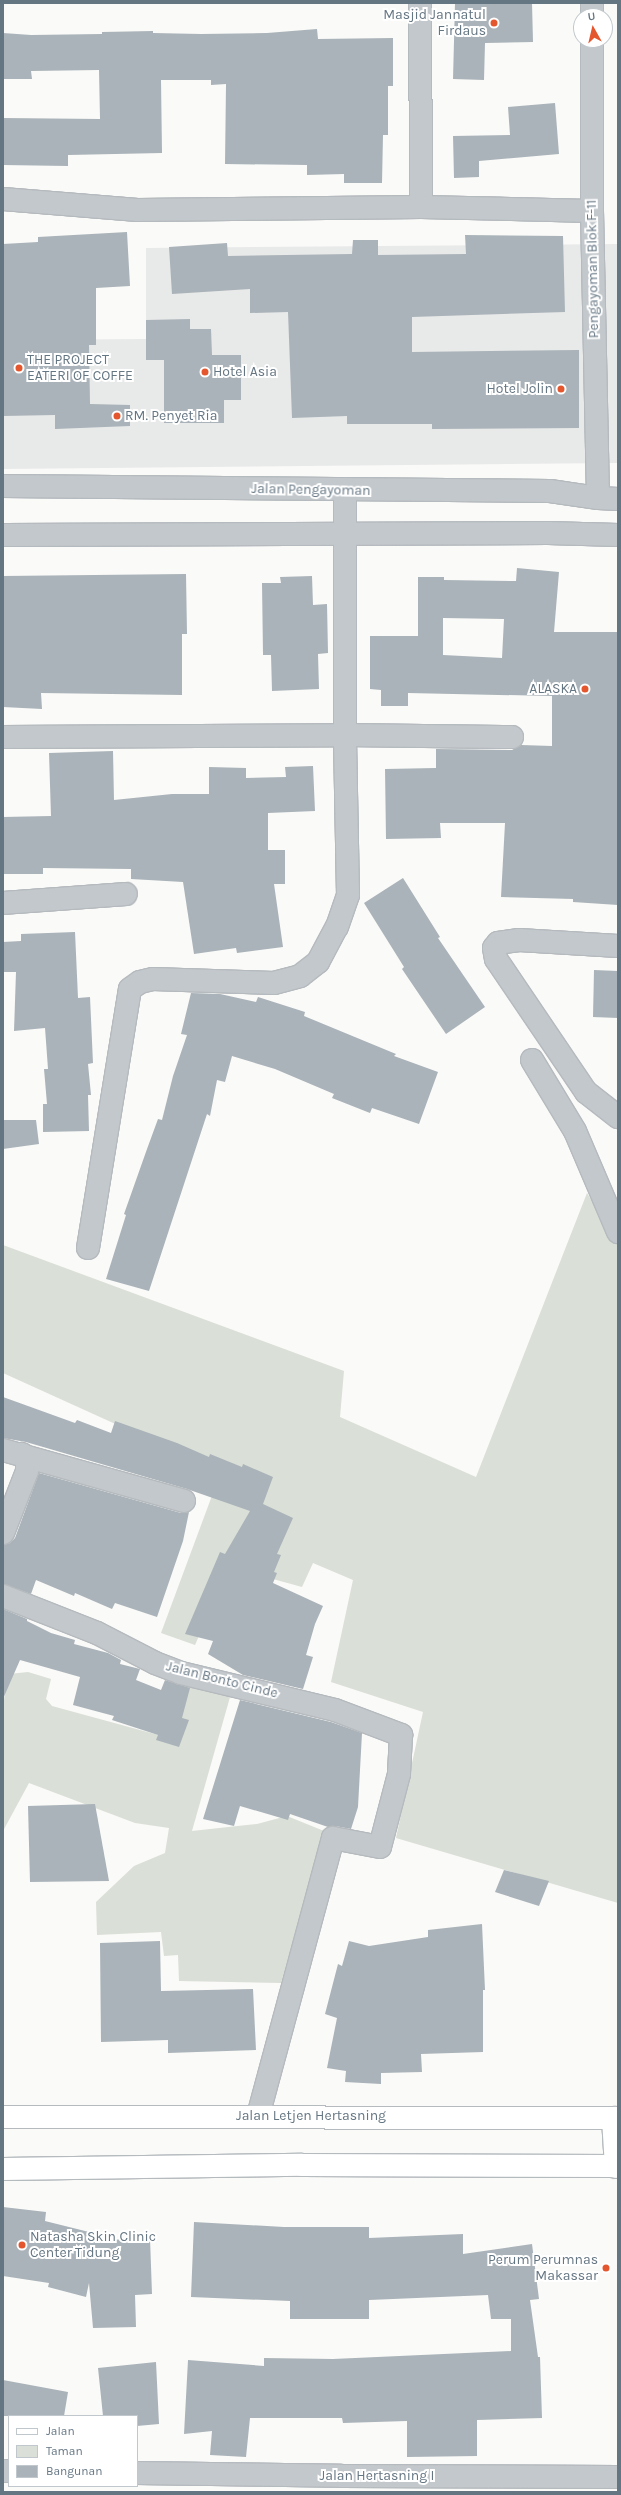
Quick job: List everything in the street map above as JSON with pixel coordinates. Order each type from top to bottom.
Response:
[{"type":"main road","name":"Jalan Letjen Hertasning","points":[[3,2117],[258,2116],[615,2118]]},
{"type":"main road","points":[[3,2169],[302,2165],[617,2166],[615,2118]]},
{"type":"street","points":[[420,3],[421,207]]},
{"type":"street","name":"Pengayoman Blok F-11","points":[[592,48],[592,211],[608,498]]},
{"type":"street","points":[[3,199],[138,210],[421,207],[592,211]]},
{"type":"street","name":"Jalan Pengayoman","points":[[3,486],[550,491],[608,498]]},
{"type":"street","points":[[88,1248],[130,990],[140,982],[154,979],[274,983],[300,976],[318,962],[337,927],[348,895],[344,735],[345,490]]},
{"type":"street","points":[[3,535],[548,533],[618,535]]},
{"type":"street","points":[[3,736],[344,735],[512,737]]},
{"type":"street","points":[[3,903],[126,894]]},
{"type":"street","points":[[618,946],[508,940],[498,943],[494,951],[496,959],[586,1092],[618,1117]]},
{"type":"street","points":[[532,1060],[575,1131],[618,1232]]},
{"type":"street","points":[[13,1452],[184,1501]]},
{"type":"street","points":[[3,1533],[27,1471],[27,1460],[13,1452]]},
{"type":"street","name":"Jalan Bonto Cinde","points":[[3,1596],[105,1637],[155,1663],[181,1673],[335,1710],[401,1735],[399,1774],[380,1847],[333,1838],[258,2116]]},
{"type":"street","name":"Jalan Hertasning I","points":[[138,2473],[341,2476],[618,2476]]},
{"type":"shaded area","points":[[618,244],[618,463],[3,469],[3,340],[146,339],[146,248]]},
{"type":"green space","points":[[587,1193],[618,1245],[618,1903],[396,1838],[423,1712],[331,1682],[353,1580],[313,1563],[302,1587],[262,1576],[221,1586],[195,1645],[161,1633],[223,1466],[144,1437],[3,1373],[3,1245],[344,1371],[340,1417],[476,1477]]},
{"type":"green space","points":[[28,1672],[51,1679],[46,1699],[52,1706],[173,1739],[190,1674],[234,1683],[192,1831],[257,1824],[287,1816],[324,1831],[281,1983],[179,1981],[178,1955],[164,1956],[161,1932],[97,1935],[96,1902],[134,1866],[165,1853],[169,1828],[135,1823],[29,1783],[3,1831],[3,1704],[9,1674]]},
{"type":"building","name":"Masjid Jannatul Firdaus","points":[[455,3],[532,3],[533,42],[485,43],[484,80],[453,79]]},
{"type":"building","points":[[317,29],[318,39],[393,38],[393,86],[388,86],[388,135],[383,135],[382,183],[344,183],[344,174],[307,175],[307,165],[225,164],[226,84],[211,85],[211,80],[161,80],[162,153],[68,155],[68,166],[3,165],[3,118],[100,119],[99,70],[31,71],[32,79],[3,79],[3,33],[31,35],[102,34],[102,32],[153,31],[153,33],[201,34],[267,33]]},
{"type":"building","points":[[555,103],[559,154],[479,161],[479,177],[454,178],[453,136],[510,135],[508,107]]},
{"type":"building","points":[[127,232],[130,286],[96,288],[96,345],[89,345],[90,404],[130,405],[130,426],[55,429],[55,415],[3,416],[3,244],[38,242],[38,237]]},
{"type":"building","points":[[465,235],[563,236],[565,312],[412,317],[412,352],[579,350],[579,428],[432,429],[432,424],[347,424],[347,416],[292,418],[288,312],[250,313],[250,289],[172,294],[169,247],[227,243],[228,256],[352,254],[353,240],[378,240],[378,255],[466,254]]},
{"type":"building","name":"Hotel Asia","points":[[190,319],[190,329],[211,329],[212,355],[241,355],[241,400],[224,400],[224,423],[164,423],[164,360],[146,360],[146,320]]},
{"type":"building","points":[[517,568],[559,572],[554,632],[618,632],[618,905],[573,902],[573,899],[501,897],[505,823],[440,823],[441,838],[386,839],[385,769],[436,768],[436,749],[512,750],[521,745],[552,746],[552,696],[408,693],[408,706],[381,706],[381,690],[370,689],[370,636],[418,636],[418,577],[444,577],[444,580],[516,581]],"holes":[[[443,618],[504,619],[502,658],[443,655]]]},
{"type":"building","points":[[186,574],[187,634],[182,634],[182,695],[41,693],[42,709],[3,707],[3,576]]},
{"type":"building","points":[[312,576],[313,605],[327,604],[328,653],[318,654],[319,689],[272,691],[271,655],[263,655],[262,583],[281,583],[280,577]]},
{"type":"building","points":[[113,751],[114,800],[172,794],[209,794],[209,767],[246,768],[246,778],[286,777],[285,767],[313,766],[315,811],[268,813],[268,850],[285,850],[285,884],[274,884],[283,947],[237,953],[236,948],[194,954],[183,882],[131,879],[131,869],[43,868],[43,874],[3,874],[3,817],[51,816],[49,753]]},
{"type":"building","points":[[403,878],[440,937],[438,938],[485,1007],[446,1034],[402,969],[404,967],[364,903]]},
{"type":"building","points":[[75,932],[78,998],[90,997],[93,1063],[88,1064],[91,1095],[88,1095],[89,1131],[43,1132],[43,1104],[47,1104],[44,1069],[48,1069],[45,1028],[14,1031],[16,972],[3,972],[3,942],[21,941],[21,934]]},
{"type":"building","points":[[594,970],[618,971],[618,1018],[593,1017]]},
{"type":"building","points":[[191,993],[220,994],[256,1002],[258,997],[305,1012],[304,1016],[396,1054],[394,1056],[438,1072],[419,1124],[372,1108],[370,1113],[332,1098],[334,1094],[275,1069],[232,1056],[225,1082],[217,1080],[210,1116],[207,1114],[149,1291],[106,1279],[126,1215],[124,1214],[158,1119],[162,1120],[173,1076],[187,1035],[181,1034]]},
{"type":"building","points":[[3,1120],[36,1120],[39,1144],[3,1149]]},
{"type":"building","points":[[3,1397],[75,1423],[77,1420],[111,1433],[115,1421],[177,1443],[209,1457],[210,1454],[242,1467],[243,1464],[273,1477],[263,1504],[293,1518],[277,1554],[281,1555],[274,1572],[277,1573],[273,1583],[323,1606],[315,1624],[306,1655],[313,1657],[303,1689],[243,1675],[208,1654],[213,1641],[185,1634],[220,1552],[225,1554],[250,1511],[187,1489],[26,1442],[3,1438]]},
{"type":"building","points":[[39,1473],[181,1513],[189,1512],[183,1541],[157,1617],[115,1603],[112,1609],[75,1593],[74,1596],[36,1580],[31,1594],[3,1584],[3,1545],[10,1543],[15,1538]]},
{"type":"building","points":[[3,1609],[27,1619],[27,1621],[51,1633],[75,1640],[74,1644],[108,1653],[121,1660],[120,1664],[140,1669],[136,1680],[161,1690],[165,1680],[190,1688],[182,1718],[189,1720],[179,1747],[156,1740],[158,1735],[112,1720],[114,1716],[73,1705],[80,1677],[20,1660],[3,1699]]},
{"type":"building","points":[[240,1700],[331,1722],[362,1733],[358,1807],[351,1829],[335,1826],[328,1827],[290,1814],[288,1820],[240,1806],[234,1826],[203,1819]]},
{"type":"building","points":[[95,1804],[109,1881],[30,1882],[28,1806]]},
{"type":"building","points":[[504,1870],[549,1881],[539,1906],[495,1892]]},
{"type":"building","points":[[482,1924],[485,1990],[483,1990],[483,2052],[421,2054],[422,2072],[381,2073],[381,2084],[345,2082],[346,2071],[327,2068],[337,2018],[325,2014],[338,1964],[342,1966],[349,1941],[369,1946],[428,1937],[428,1930]]},
{"type":"building","points":[[160,1941],[161,1991],[253,1989],[256,2050],[168,2053],[168,2040],[101,2042],[100,1943]]},
{"type":"building","points":[[3,2207],[46,2212],[45,2221],[89,2232],[87,2241],[150,2238],[152,2294],[135,2295],[136,2327],[93,2328],[89,2283],[86,2297],[48,2287],[49,2283],[3,2276]]},
{"type":"building","points":[[194,2222],[284,2227],[369,2227],[369,2238],[463,2234],[463,2254],[532,2244],[539,2299],[530,2300],[538,2357],[540,2357],[542,2418],[477,2420],[477,2456],[407,2457],[407,2421],[343,2423],[342,2418],[250,2418],[246,2457],[210,2455],[212,2431],[184,2434],[188,2360],[264,2366],[264,2358],[333,2359],[511,2351],[511,2319],[491,2319],[488,2295],[369,2300],[369,2319],[290,2319],[290,2301],[191,2297]]},
{"type":"building","points":[[156,2362],[159,2424],[138,2426],[138,2415],[103,2415],[98,2368]]},
{"type":"building","points":[[3,2380],[68,2392],[64,2415],[3,2416]]},
{"type":"place","name":"Masjid Jannatul Firdaus","points":[[494,23]]},
{"type":"place","name":"THE PROJECT EATERI OF COFFE","points":[[19,368]]},
{"type":"place","name":"Hotel Asia","points":[[205,372]]},
{"type":"place","name":"Hotel Jolin","points":[[561,389]]},
{"type":"place","name":"RM. Penyet Ria","points":[[117,416]]},
{"type":"place","name":"ALASKA","points":[[585,689]]},
{"type":"place","name":"Natasha Skin Clinic Center Tidung","points":[[22,2245]]},
{"type":"place","name":"Perum Perumnas Makassar","points":[[606,2268]]}]
